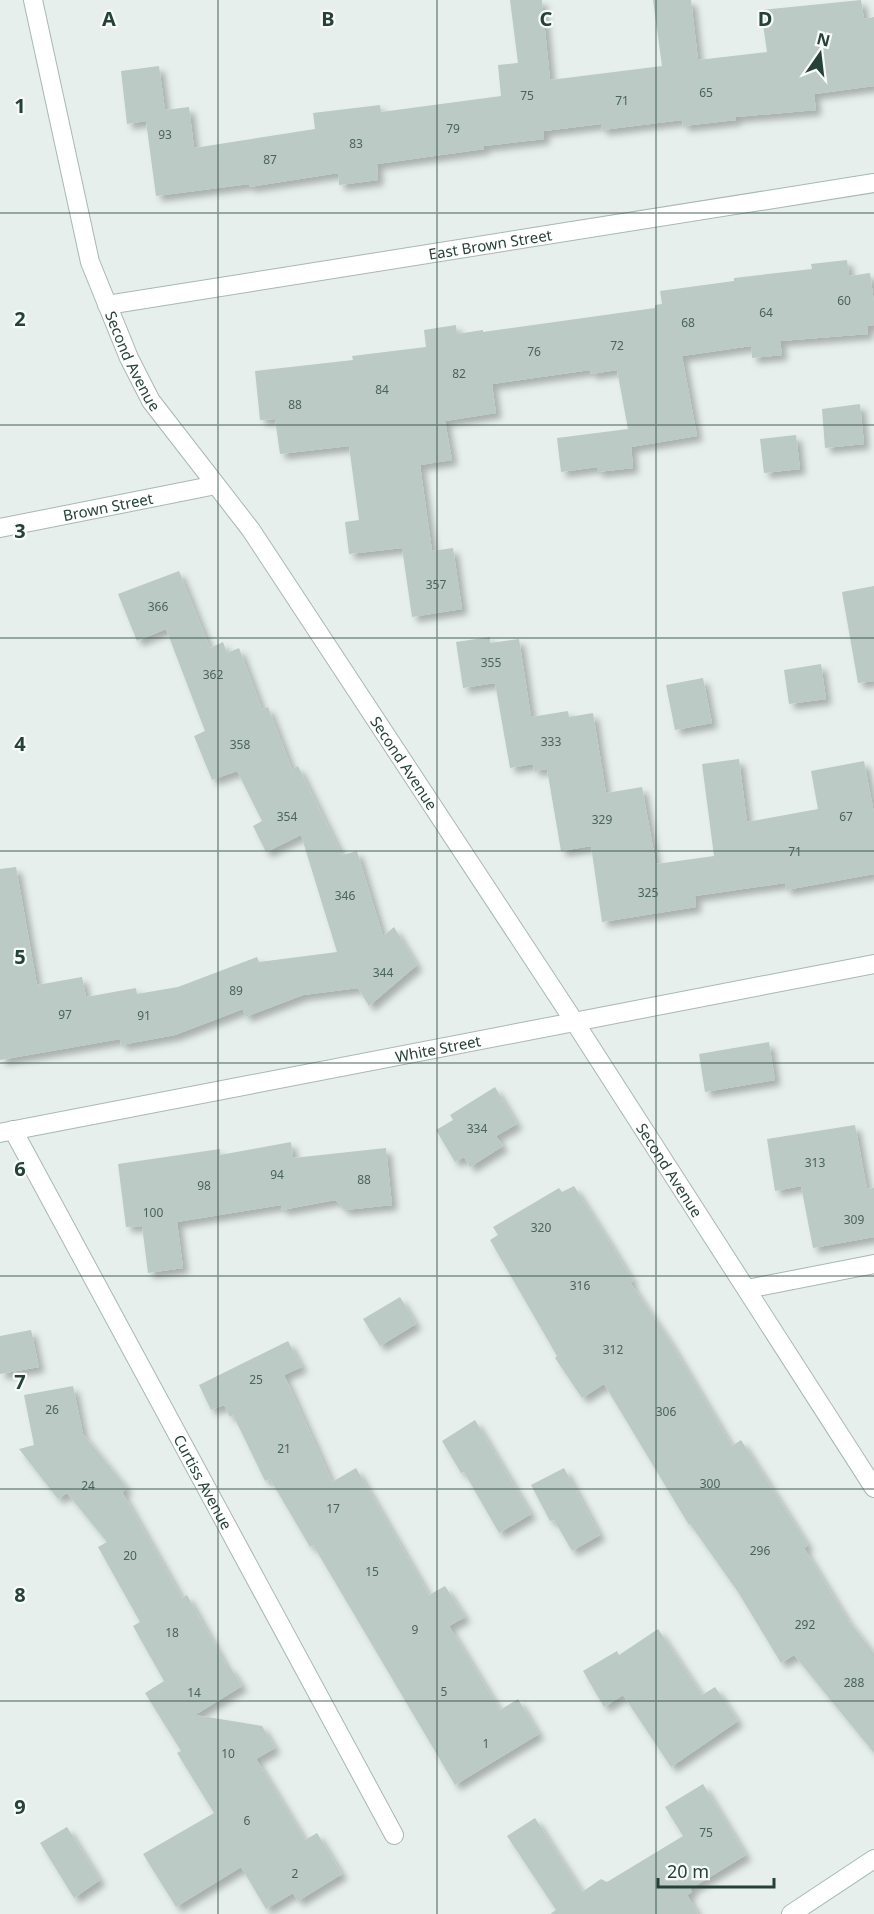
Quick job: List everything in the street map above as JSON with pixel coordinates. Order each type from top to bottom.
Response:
[{"type":"street","name":"Second Avenue","points":[[33,0],[90,262],[129,358],[151,401],[251,530],[574,1022],[874,1488]]},
{"type":"street","name":"East Brown Street","points":[[107,305],[874,183]]},
{"type":"street","name":"Brown Street","points":[[0,528],[216,485]]},
{"type":"street","name":"White Street","points":[[7,1132],[874,964]]},
{"type":"street","name":"Curtiss Avenue","points":[[7,1132],[394,1835]]},
{"type":"street","points":[[747,1289],[874,1264]]},
{"type":"street","points":[[791,1914],[874,1859]]},
{"type":"building","points":[[510,0],[542,0],[550,80],[662,66],[653,0],[691,0],[698,60],[767,52],[761,10],[861,0],[864,19],[874,17],[874,86],[814,94],[816,110],[736,117],[736,120],[683,126],[682,120],[602,130],[601,124],[544,131],[544,139],[484,146],[484,149],[377,164],[378,180],[339,185],[338,173],[249,187],[249,184],[156,196],[146,121],[127,124],[121,71],[159,66],[165,110],[189,107],[194,148],[315,129],[313,113],[380,105],[381,112],[501,96],[498,65],[518,63]]},
{"type":"building","points":[[847,260],[849,276],[870,273],[874,325],[867,326],[868,334],[780,341],[782,355],[752,358],[751,346],[682,356],[697,436],[631,447],[633,468],[597,472],[597,467],[561,472],[557,438],[628,429],[617,370],[591,374],[590,370],[492,384],[496,413],[445,421],[452,460],[420,465],[432,551],[453,548],[462,609],[412,617],[402,548],[349,554],[345,522],[359,520],[349,446],[280,454],[275,419],[260,420],[255,371],[353,360],[352,356],[426,347],[424,330],[456,325],[457,334],[483,330],[483,332],[655,308],[655,305],[662,304],[660,291],[734,281],[734,278],[812,269],[811,264]]},
{"type":"building","points":[[860,404],[864,444],[825,448],[822,409]]},
{"type":"building","points":[[796,435],[800,469],[764,473],[760,439]]},
{"type":"building","points":[[179,571],[210,648],[223,642],[227,653],[239,648],[262,709],[268,707],[292,769],[298,766],[342,855],[357,851],[383,936],[394,927],[417,965],[369,1006],[358,988],[303,995],[245,1017],[243,1009],[175,1035],[121,1045],[120,1039],[0,1060],[0,869],[16,867],[37,985],[82,977],[86,997],[136,988],[137,994],[178,987],[257,957],[259,962],[337,952],[301,835],[266,852],[253,826],[262,821],[237,771],[212,780],[194,736],[205,731],[166,629],[137,641],[118,594]]},
{"type":"building","points":[[874,586],[874,681],[858,683],[842,592]]},
{"type":"building","points":[[490,637],[490,643],[519,639],[531,717],[568,711],[569,717],[593,713],[606,793],[642,787],[656,864],[714,856],[702,764],[739,759],[747,822],[818,809],[811,771],[864,761],[874,813],[874,874],[786,890],[785,883],[695,896],[696,907],[602,922],[591,846],[561,851],[547,769],[534,771],[533,764],[510,768],[495,683],[463,688],[456,642]]},
{"type":"building","points":[[821,664],[826,699],[789,704],[784,670]]},
{"type":"building","points":[[703,678],[712,723],[675,730],[666,685]]},
{"type":"building","points":[[769,1042],[775,1080],[705,1092],[699,1054]]},
{"type":"building","points":[[495,1087],[517,1124],[496,1136],[503,1146],[470,1167],[464,1157],[455,1162],[436,1130],[453,1120],[450,1115]]},
{"type":"building","points":[[855,1125],[867,1189],[874,1188],[874,1237],[813,1248],[801,1186],[775,1191],[767,1139]]},
{"type":"building","points":[[291,1142],[293,1158],[386,1148],[392,1205],[345,1210],[335,1200],[282,1210],[281,1205],[177,1222],[183,1268],[148,1273],[142,1226],[126,1227],[118,1164],[220,1149],[220,1155]]},
{"type":"building","points":[[574,1186],[633,1281],[630,1282],[669,1340],[732,1446],[741,1440],[808,1545],[804,1548],[847,1619],[874,1653],[874,1753],[794,1655],[781,1663],[738,1592],[689,1525],[604,1384],[582,1398],[555,1358],[557,1356],[490,1240],[498,1235],[493,1227],[559,1188],[562,1192]]},
{"type":"building","points":[[400,1297],[416,1324],[380,1346],[363,1319]]},
{"type":"building","points":[[31,1330],[39,1367],[0,1374],[0,1336]]},
{"type":"building","points":[[288,1341],[302,1367],[284,1375],[332,1482],[356,1468],[429,1595],[445,1586],[465,1617],[449,1626],[500,1710],[518,1699],[539,1734],[455,1785],[313,1545],[310,1547],[270,1479],[265,1481],[233,1415],[230,1417],[224,1405],[211,1410],[199,1385]]},
{"type":"building","points":[[73,1386],[83,1434],[127,1488],[122,1492],[182,1598],[187,1595],[227,1667],[230,1667],[242,1686],[195,1715],[262,1726],[275,1748],[256,1759],[305,1840],[317,1833],[342,1874],[298,1901],[293,1893],[266,1909],[241,1867],[176,1907],[143,1854],[214,1813],[177,1753],[181,1751],[145,1693],[164,1681],[133,1626],[140,1622],[98,1547],[107,1542],[67,1493],[58,1499],[19,1449],[34,1445],[24,1395]]},
{"type":"building","points":[[475,1420],[531,1514],[499,1533],[464,1472],[461,1473],[442,1441]]},
{"type":"building","points":[[564,1468],[600,1535],[572,1551],[554,1520],[550,1521],[531,1485]]},
{"type":"building","points":[[658,1629],[702,1695],[715,1687],[738,1721],[671,1767],[623,1695],[604,1707],[583,1671],[617,1651],[619,1655]]},
{"type":"building","points":[[703,1784],[746,1855],[690,1889],[692,1892],[687,1895],[698,1914],[550,1914],[556,1910],[507,1836],[535,1818],[582,1892],[601,1879],[607,1882],[683,1836],[665,1807]]},
{"type":"building","points":[[67,1827],[100,1880],[74,1898],[40,1843]]}]
